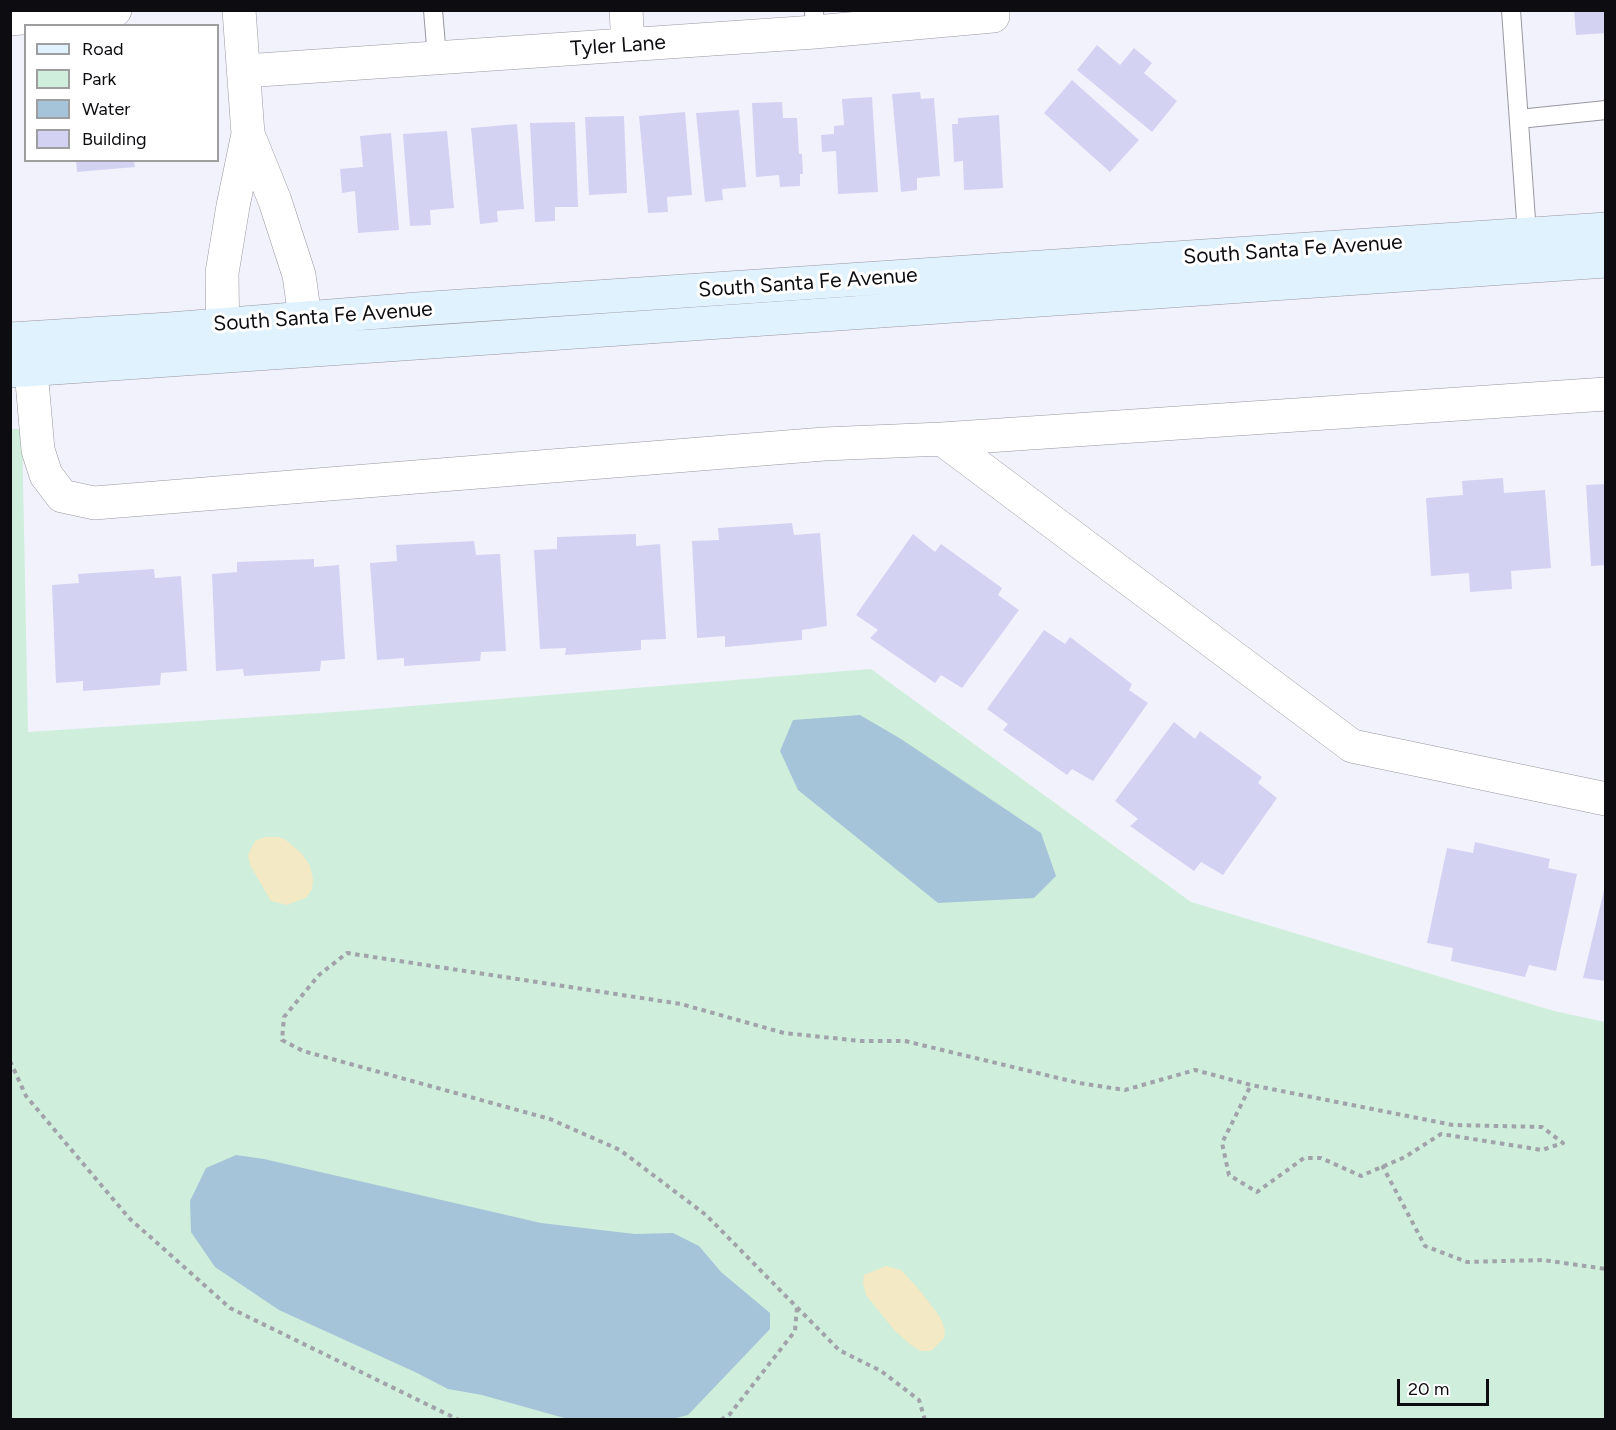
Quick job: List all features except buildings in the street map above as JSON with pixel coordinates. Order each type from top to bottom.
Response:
[{"type":"main road","name":"South Santa Fe Avenue","points":[[10,339],[1605,229]]},
{"type":"main road","name":"South Santa Fe Avenue","points":[[21,371],[1605,261]]},
{"type":"street","points":[[10,19],[115,10]]},
{"type":"street","points":[[223,356],[222,273],[248,134],[239,10]]},
{"type":"street","points":[[626,10],[628,45]]},
{"type":"street","name":"Tyler Lane","points":[[244,71],[628,45],[814,21],[993,13]]},
{"type":"street","points":[[248,134],[275,201],[299,275],[310,350]]},
{"type":"street","points":[[21,371],[38,450],[46,475],[62,496],[94,502],[824,444],[942,439],[1605,394]]},
{"type":"street","points":[[942,439],[1352,746],[1605,799]]},
{"type":"lane","points":[[433,10],[437,58]]},
{"type":"lane","points":[[1511,10],[1527,234]]},
{"type":"lane","points":[[1519,119],[1605,111]]},
{"type":"path","points":[[925,1419],[919,1400],[881,1371],[839,1350],[706,1215],[620,1150],[550,1119],[303,1051],[282,1040],[284,1017],[319,975],[347,953],[681,1004],[784,1033],[861,1041],[905,1041],[1079,1083],[1125,1090],[1195,1070],[1251,1085],[1452,1125],[1542,1127],[1563,1143],[1542,1149],[1441,1134]]},
{"type":"path","points":[[10,1061],[26,1096],[129,1218],[230,1308],[459,1419]]},
{"type":"path","points":[[1251,1085],[1222,1143],[1229,1175],[1257,1192],[1304,1158],[1321,1158],[1361,1176],[1383,1167],[1441,1134],[1452,1125]]},
{"type":"path","points":[[1383,1167],[1425,1246],[1467,1262],[1543,1260],[1605,1269]]},
{"type":"path","points":[[721,1419],[730,1414],[795,1331],[797,1306]]},
{"type":"green space","points":[[10,429],[22,429],[28,732],[350,711],[871,669],[1191,902],[1554,1011],[1605,1022],[1605,1419],[11,1419]]},
{"type":"sand","points":[[265,837],[279,837],[286,840],[302,854],[310,866],[313,879],[312,889],[307,897],[287,905],[271,901],[250,865],[248,855],[255,841]]},
{"type":"sand","points":[[886,1266],[901,1270],[940,1317],[945,1330],[944,1338],[931,1351],[920,1351],[910,1344],[895,1331],[866,1295],[863,1284],[864,1275]]},
{"type":"water","points":[[860,715],[901,739],[1041,833],[1056,876],[1034,898],[938,903],[798,790],[780,751],[793,720]]},
{"type":"water","points":[[236,1155],[264,1159],[541,1223],[635,1234],[673,1233],[699,1246],[721,1272],[770,1313],[770,1329],[688,1415],[672,1419],[568,1419],[482,1395],[448,1389],[279,1310],[215,1267],[191,1232],[190,1201],[206,1168]]}]
